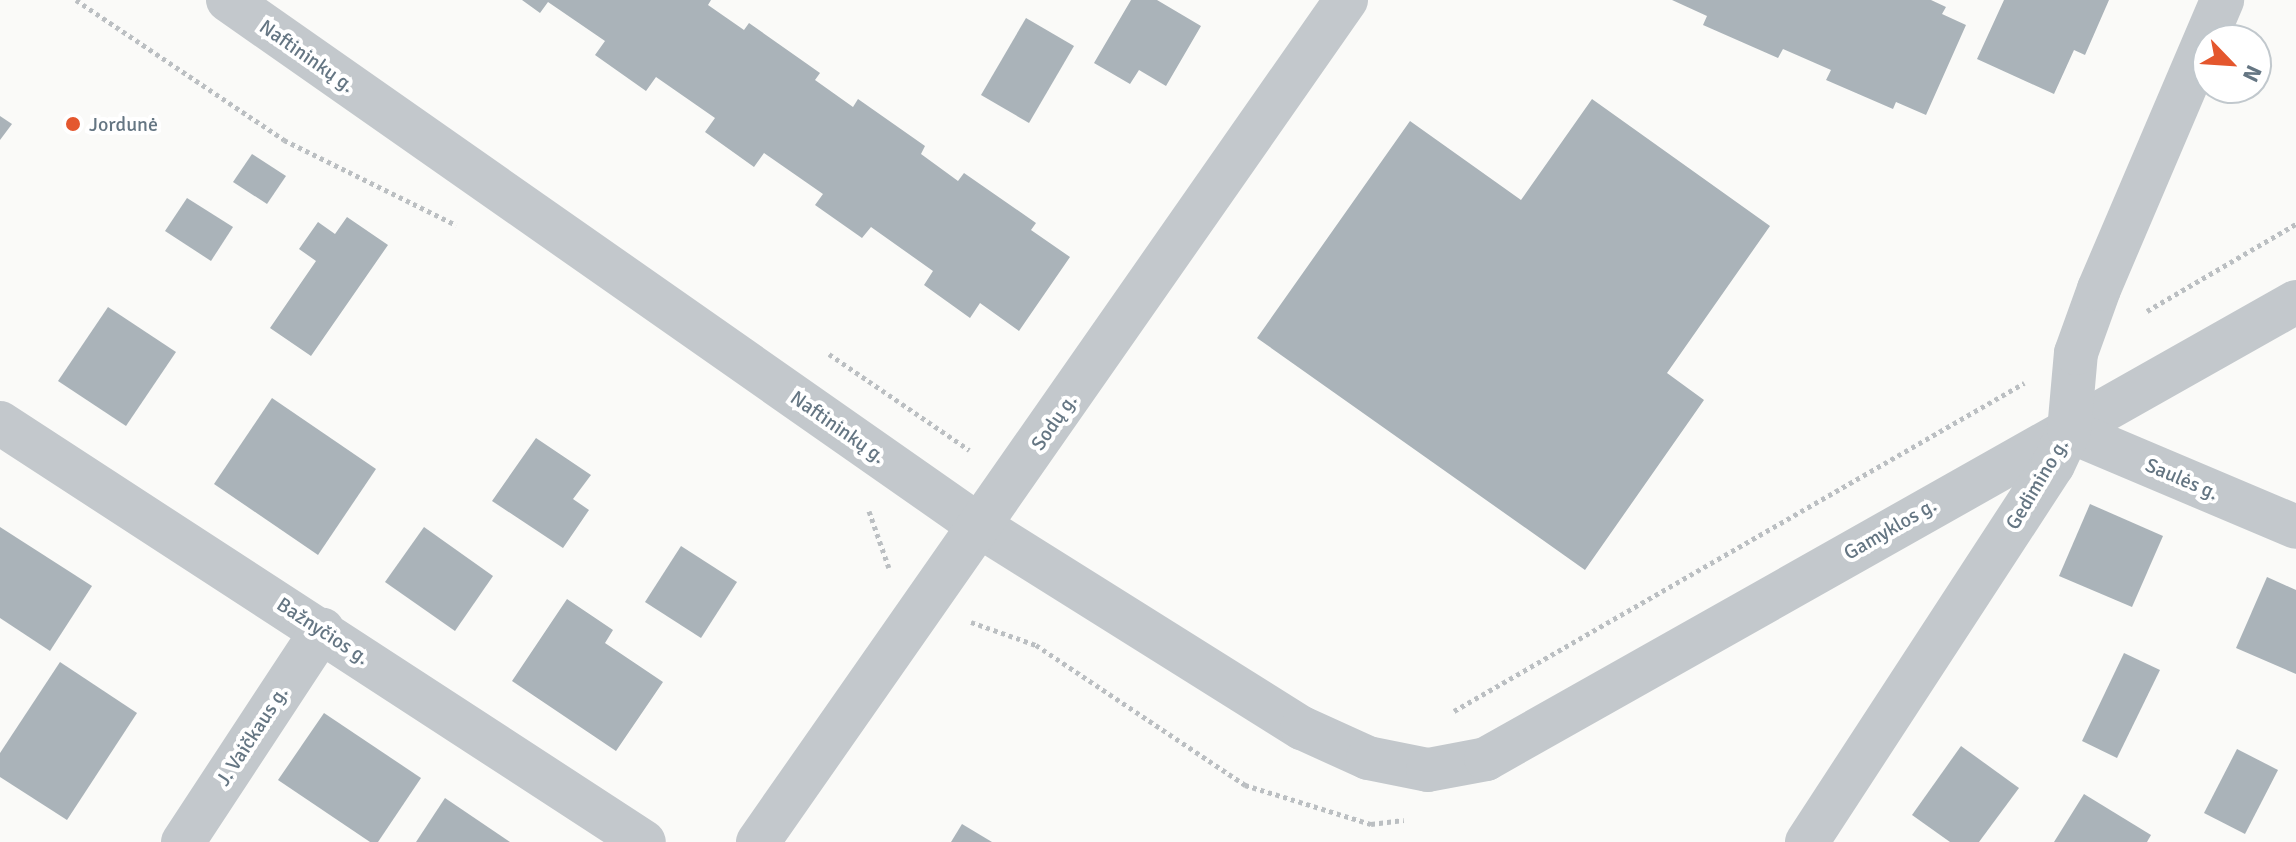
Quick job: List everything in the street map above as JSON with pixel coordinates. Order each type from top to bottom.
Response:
[{"type":"street","name":"Naftininkų g.","points":[[228,0],[981,527],[1302,728],[1368,758],[1428,770],[1486,759]]},
{"type":"street","name":"Gedimino g.","points":[[1807,842],[2053,465],[2069,431],[2076,353],[2222,0]]},
{"type":"street","name":"Sodų g.","points":[[758,842],[981,527],[1344,1]]},
{"type":"street","name":"Gamyklos g.","points":[[1486,759],[2296,302]]},
{"type":"street","name":"Bažnyčios g.","points":[[0,423],[644,842]]},
{"type":"street","name":"Saulės g.","points":[[2069,431],[2296,527]]},
{"type":"street","name":"J. Vaičkaus g.","points":[[183,842],[322,630]]},
{"type":"path","points":[[2145,313],[2296,224]]},
{"type":"path","points":[[824,351],[1013,481]]},
{"type":"path","points":[[1447,715],[2076,353]]},
{"type":"building","points":[[522,0],[711,0],[708,5],[744,30],[749,23],[820,73],[815,80],[853,107],[858,99],[925,146],[921,154],[958,181],[964,173],[1036,223],[1031,230],[1070,257],[1019,331],[980,303],[970,318],[924,285],[933,271],[871,227],[862,238],[815,205],[823,194],[764,153],[754,167],[705,132],[715,118],[656,77],[646,91],[595,55],[605,41],[548,2],[540,13]]},
{"type":"building","points":[[1131,0],[1157,0],[1201,26],[1166,86],[1139,70],[1130,84],[1094,63]]},
{"type":"building","points":[[1672,0],[1931,0],[1946,7],[1942,14],[1966,25],[1926,115],[1896,102],[1893,109],[1826,80],[1831,70],[1783,49],[1778,58],[1703,25],[1707,16]]},
{"type":"building","points":[[2004,0],[2109,0],[2085,55],[2074,50],[2054,94],[1977,59]]},
{"type":"building","points":[[1026,18],[1074,46],[1029,123],[981,95]]},
{"type":"building","points":[[1592,99],[1770,226],[1667,373],[1704,400],[1585,570],[1257,338],[1410,121],[1521,200]]},
{"type":"building","points":[[0,116],[12,124],[0,140]]},
{"type":"building","points":[[252,154],[286,176],[267,204],[233,182]]},
{"type":"building","points":[[187,198],[233,227],[211,261],[165,231]]},
{"type":"building","points":[[347,217],[388,245],[311,356],[270,328],[316,261],[299,249],[318,222],[335,234]]},
{"type":"building","points":[[108,307],[176,352],[126,426],[58,381]]},
{"type":"building","points":[[272,398],[376,469],[318,555],[214,484]]},
{"type":"building","points":[[536,438],[591,475],[573,499],[589,510],[563,548],[492,501]]},
{"type":"building","points":[[2090,504],[2163,536],[2132,607],[2059,576]]},
{"type":"building","points":[[0,527],[92,586],[50,651],[0,618]]},
{"type":"building","points":[[424,527],[493,576],[455,631],[385,582]]},
{"type":"building","points":[[681,546],[737,582],[701,638],[645,602]]},
{"type":"building","points":[[2267,577],[2296,590],[2296,674],[2236,648]]},
{"type":"building","points":[[567,599],[613,630],[605,643],[663,682],[616,751],[512,681]]},
{"type":"building","points":[[2124,653],[2160,670],[2117,758],[2082,741]]},
{"type":"building","points":[[60,662],[137,713],[67,820],[0,777],[0,753]]},
{"type":"building","points":[[324,713],[421,778],[378,842],[370,842],[278,780]]},
{"type":"building","points":[[1961,746],[2019,788],[1979,842],[1950,842],[1912,815]]},
{"type":"building","points":[[2237,749],[2278,770],[2245,834],[2204,813]]},
{"type":"building","points":[[2084,794],[2151,835],[2147,842],[2054,842]]},
{"type":"building","points":[[445,798],[510,842],[416,842]]},
{"type":"building","points":[[962,824],[992,842],[951,842]]},
{"type":"place","name":"Jordunė","points":[[73,124]]}]
